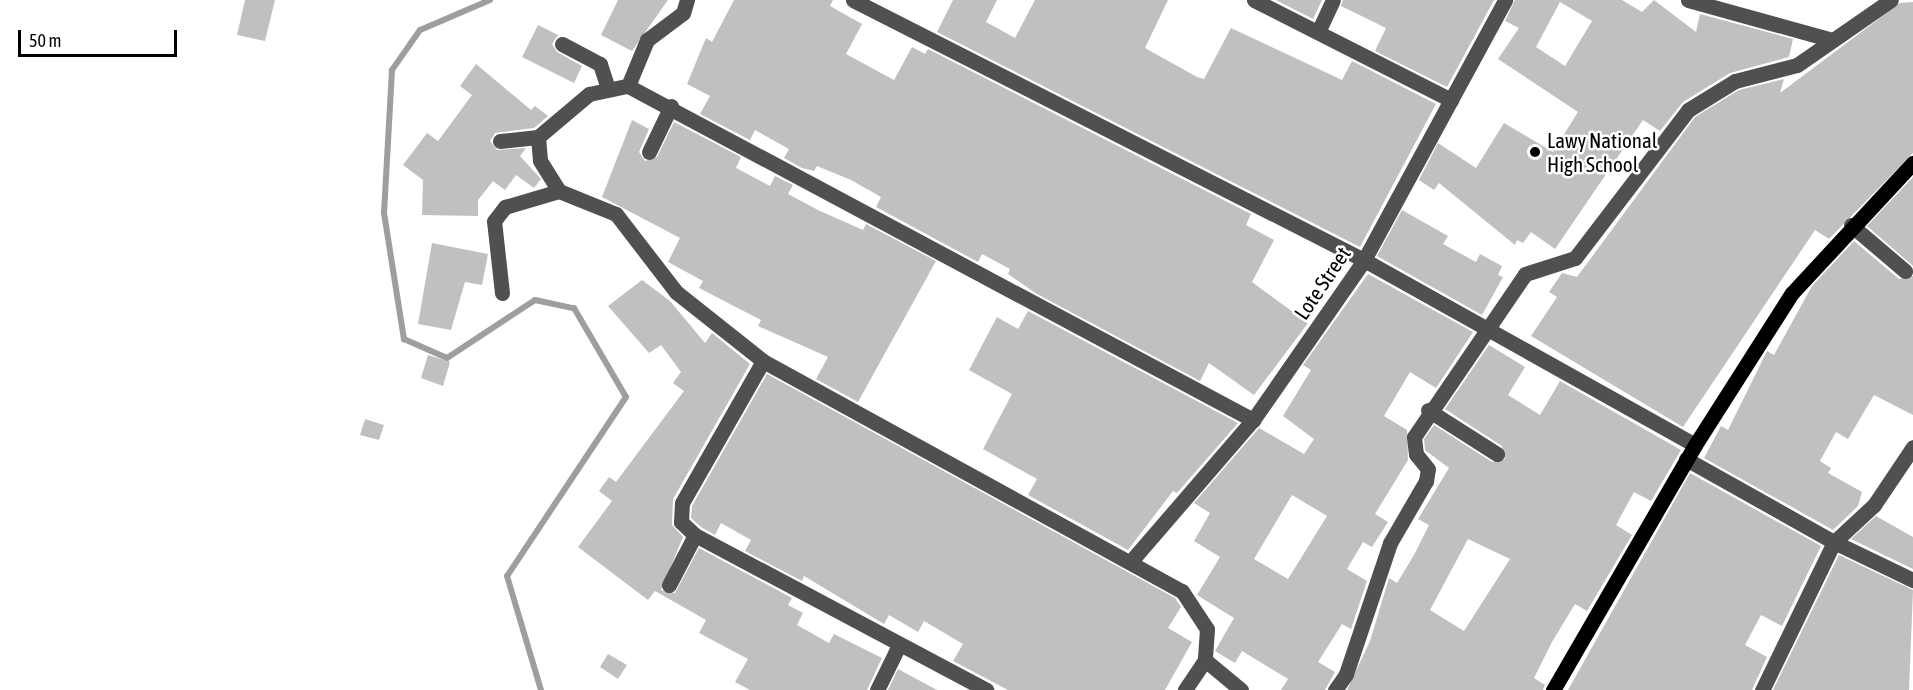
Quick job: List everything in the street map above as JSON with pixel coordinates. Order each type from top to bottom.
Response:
[{"type":"main road","points":[[1553,690],[1686,459],[1792,293],[1851,225],[1913,163]]},
{"type":"street","points":[[628,86],[647,40],[683,14],[687,0]]},
{"type":"street","points":[[854,0],[1364,260],[1490,327],[1695,445]]},
{"type":"street","points":[[1254,0],[1451,100]]},
{"type":"street","points":[[1318,32],[1333,0]]},
{"type":"street","name":"Lote Street","points":[[1132,560],[1253,420],[1364,260],[1505,0]]},
{"type":"street","points":[[1688,0],[1832,40]]},
{"type":"street","points":[[1335,690],[1346,674],[1390,543],[1426,482],[1428,469],[1412,445],[1428,410],[1490,327],[1525,274],[1575,258],[1688,110],[1734,81],[1797,65],[1891,0]]},
{"type":"street","points":[[562,44],[600,64],[608,89]]},
{"type":"street","points":[[500,141],[538,136],[556,116],[608,89],[628,86],[671,106],[1253,420]]},
{"type":"street","points":[[649,152],[671,106]]},
{"type":"street","points":[[538,136],[540,160],[559,190],[616,214],[676,292],[763,361],[1132,560],[1182,591],[1208,629],[1204,660],[1185,690]]},
{"type":"street","points":[[502,293],[494,221],[505,207],[559,190]]},
{"type":"street","points":[[1851,225],[1905,271]]},
{"type":"street","points":[[763,361],[682,503],[681,522],[695,535],[986,690]]},
{"type":"street","points":[[1428,410],[1497,454]]},
{"type":"street","points":[[1762,690],[1834,542],[1874,505],[1913,447]]},
{"type":"street","points":[[1686,459],[1834,542],[1913,580]]},
{"type":"street","points":[[669,585],[695,535]]},
{"type":"street","points":[[877,690],[899,645]]},
{"type":"street","points":[[1204,660],[1241,690]]},
{"type":"building","points":[[245,0],[275,0],[265,41],[237,35]]},
{"type":"building","points":[[618,0],[668,0],[632,51],[601,35]]},
{"type":"building","points":[[734,0],[833,0],[830,6],[862,24],[846,54],[894,80],[912,47],[925,54],[928,49],[1251,214],[1246,225],[1274,240],[1252,282],[1308,323],[1254,395],[1209,363],[1200,381],[1037,294],[1008,274],[1010,269],[982,254],[978,262],[876,207],[881,197],[851,180],[817,166],[814,171],[802,168],[784,158],[789,149],[755,130],[750,140],[700,114],[710,96],[687,84],[706,38],[712,42]]},
{"type":"building","points":[[953,0],[997,0],[986,22],[1015,38],[1035,0],[1168,0],[1145,48],[1197,77],[1204,79],[1231,28],[1342,80],[1352,61],[1436,104],[1360,247],[937,32]]},
{"type":"building","points":[[1276,0],[1322,0],[1313,19]]},
{"type":"building","points":[[1343,0],[1494,0],[1447,87],[1375,51],[1386,28],[1341,6]]},
{"type":"building","points":[[1515,0],[1622,0],[1642,12],[1654,0],[1696,32],[1700,14],[1793,39],[1789,57],[1730,73],[1683,102],[1660,131],[1643,120],[1555,249],[1531,232],[1523,243],[1517,240],[1515,245],[1439,183],[1434,190],[1419,180],[1438,143],[1476,168],[1504,123],[1553,152],[1578,112],[1498,59],[1519,28],[1505,21]],"holes":[[[1560,2],[1592,21],[1565,66],[1536,47]]]},
{"type":"building","points":[[1913,2],[1913,153],[1829,239],[1815,230],[1683,427],[1531,336],[1557,297],[1549,292],[1562,273],[1577,277],[1695,117],[1739,90],[1784,79],[1780,93],[1900,3]]},
{"type":"building","points":[[538,25],[558,35],[552,44],[557,52],[582,66],[574,83],[522,57]]},
{"type":"building","points":[[476,64],[531,110],[535,106],[548,116],[534,128],[495,133],[490,141],[497,150],[526,148],[520,156],[541,179],[534,188],[516,175],[505,190],[493,181],[478,200],[478,216],[422,215],[423,180],[403,165],[427,133],[438,141],[472,95],[460,86]]},
{"type":"building","points":[[632,120],[649,129],[639,152],[645,161],[657,157],[674,122],[741,157],[736,168],[770,186],[775,176],[793,185],[788,194],[820,211],[863,230],[866,224],[936,261],[858,402],[816,379],[828,357],[758,326],[761,320],[699,288],[703,281],[668,262],[680,238],[602,197]]},
{"type":"building","points":[[1913,177],[1913,266],[1867,226]]},
{"type":"building","points":[[1402,210],[1448,236],[1443,244],[1476,262],[1480,254],[1502,266],[1498,275],[1503,277],[1482,315],[1377,256]]},
{"type":"building","points":[[1854,241],[1899,279],[1913,276],[1913,415],[1874,395],[1848,439],[1836,432],[1820,461],[1831,468],[1828,473],[1862,492],[1858,506],[1833,530],[1704,458],[1721,426],[1728,430],[1767,351],[1774,355],[1812,286]]},
{"type":"building","points":[[432,243],[488,254],[482,285],[465,282],[451,330],[418,324]]},
{"type":"building","points":[[1368,274],[1473,332],[1436,388],[1410,372],[1384,416],[1407,430],[1408,460],[1375,514],[1388,522],[1372,547],[1363,542],[1347,569],[1367,581],[1351,629],[1342,624],[1318,662],[1335,672],[1325,690],[1281,690],[1288,679],[1242,651],[1235,663],[1215,651],[1234,618],[1197,595],[1220,557],[1194,541],[1210,513],[1194,503],[1259,428],[1304,454],[1314,439],[1283,416],[1311,370],[1303,365]],"holes":[[[1292,495],[1327,516],[1288,579],[1254,559]]]},
{"type":"building","points":[[642,280],[670,301],[705,343],[712,333],[750,364],[673,499],[672,525],[683,537],[661,590],[675,593],[699,548],[792,598],[788,605],[803,613],[797,625],[829,643],[834,634],[882,658],[867,690],[750,690],[735,682],[748,659],[699,633],[706,620],[655,591],[648,600],[578,547],[612,501],[599,491],[609,477],[616,482],[684,391],[673,383],[681,372],[661,345],[649,353],[608,306]]},
{"type":"building","points":[[1028,311],[1238,423],[1177,493],[1173,491],[1128,550],[1028,495],[1037,479],[983,449],[1012,394],[969,370],[997,317],[1018,329]]},
{"type":"building","points":[[1489,345],[1525,367],[1508,395],[1540,415],[1560,381],[1681,450],[1651,501],[1634,492],[1616,525],[1632,535],[1587,611],[1575,604],[1552,642],[1534,678],[1545,685],[1543,690],[1347,690],[1370,641],[1389,578],[1397,583],[1414,555],[1429,525],[1418,519],[1449,468],[1425,450],[1424,439],[1434,425],[1492,462],[1505,459],[1502,446],[1445,409]],"holes":[[[1468,539],[1510,559],[1464,631],[1430,610]]]},
{"type":"building","points":[[428,355],[450,362],[443,386],[421,378]]},
{"type":"building","points":[[767,374],[1175,598],[1181,607],[1168,628],[1192,642],[1165,690],[1008,690],[953,661],[963,644],[924,621],[918,632],[889,615],[884,624],[804,576],[802,581],[745,551],[751,540],[721,523],[715,535],[701,527],[691,518],[692,506]]},
{"type":"building","points":[[365,419],[384,425],[379,440],[360,435]]},
{"type":"building","points":[[1690,473],[1821,546],[1782,626],[1761,615],[1745,645],[1767,657],[1752,690],[1568,690]]},
{"type":"building","points":[[1876,516],[1913,537],[1913,569],[1851,539]]},
{"type":"building","points":[[1839,555],[1913,590],[1909,690],[1773,690]]},
{"type":"building","points":[[608,654],[627,665],[618,679],[600,667]]},
{"type":"building","points":[[898,669],[937,690],[888,690]]},
{"type":"waterway","points":[[490,0],[420,30],[392,70],[384,213],[404,339],[447,358],[535,300],[574,308],[626,397],[507,576],[541,690]]},
{"type":"place","name":"Lawy National High School","points":[[1535,152]]}]
